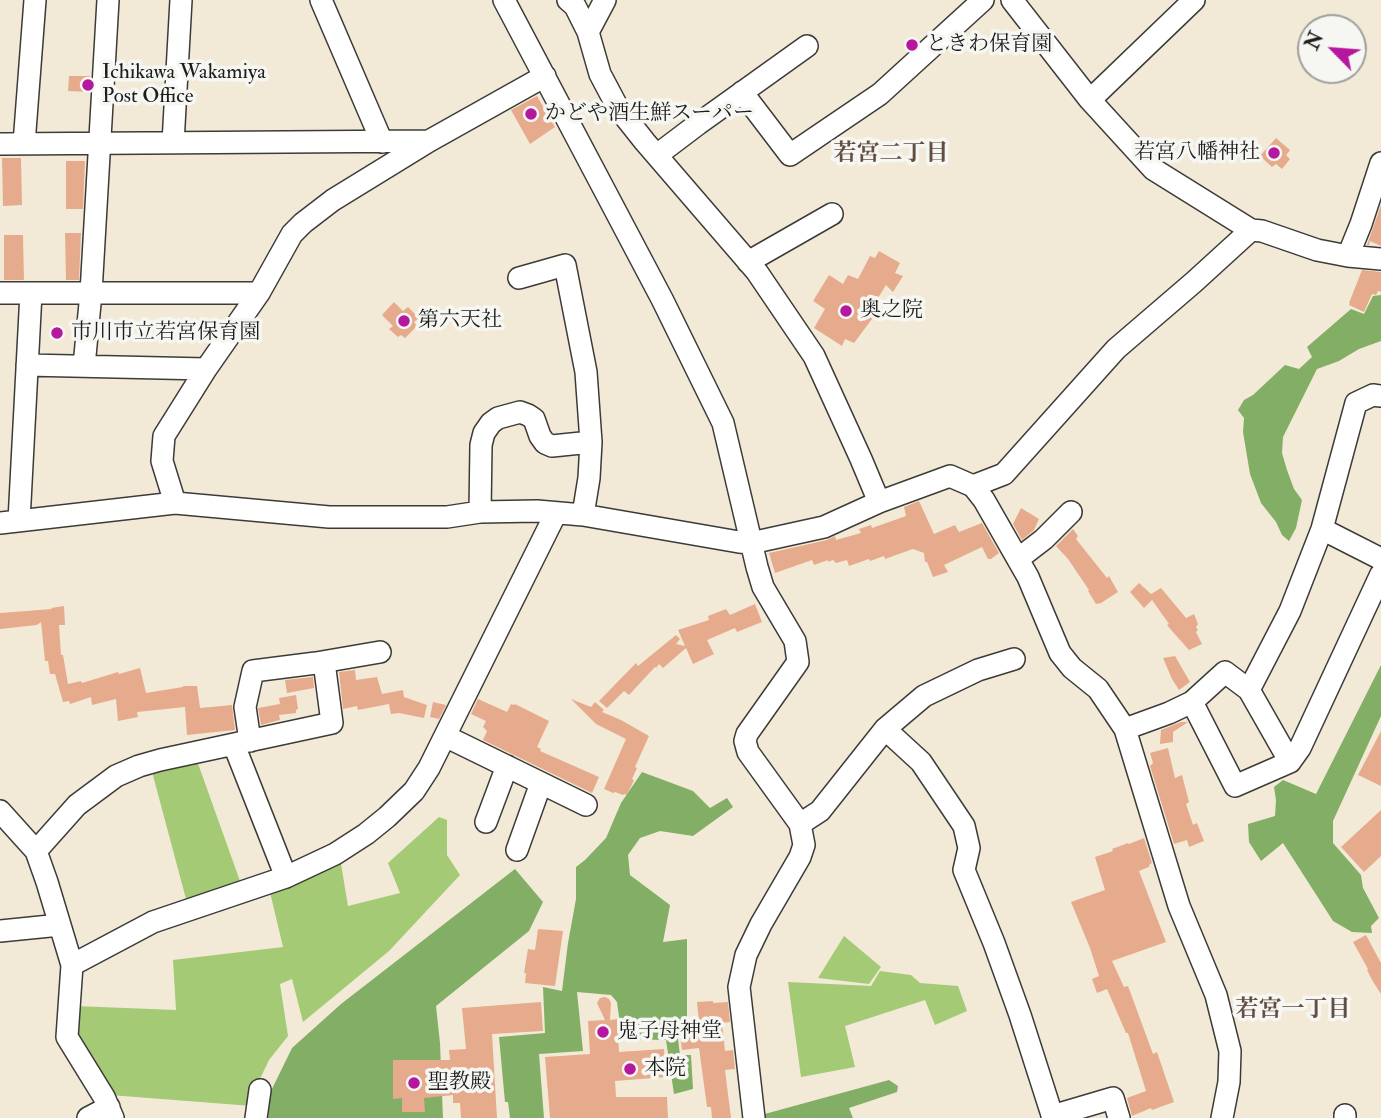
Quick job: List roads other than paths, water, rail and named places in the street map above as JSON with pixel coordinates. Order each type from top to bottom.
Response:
[{"type":"street","points":[[24,144],[35,0]]},
{"type":"street","points":[[84,366],[91,293],[108,0]]},
{"type":"street","points":[[173,143],[181,0]]},
{"type":"street","points":[[321,0],[382,142]]},
{"type":"street","points":[[505,0],[662,299],[723,422],[763,587],[795,641],[797,662],[747,734],[745,741],[748,752],[800,824],[804,845],[746,955],[739,987],[754,1118]]},
{"type":"street","points":[[568,0],[575,6],[588,32],[600,74],[618,107],[748,262],[814,356],[879,502]]},
{"type":"street","points":[[588,32],[606,0]]},
{"type":"street","points":[[742,92],[790,155],[880,94],[983,0]]},
{"type":"street","points":[[1012,0],[1090,100],[1153,169],[1251,230],[1262,231],[1317,250],[1381,259]]},
{"type":"street","points":[[1090,100],[1194,0]]},
{"type":"street","points":[[657,155],[807,46]]},
{"type":"street","points":[[175,503],[162,461],[164,436],[259,293],[292,234],[333,200],[429,141],[545,76]]},
{"type":"street","points":[[0,144],[429,141]]},
{"type":"street","points":[[1348,256],[1381,163]]},
{"type":"street","points":[[748,262],[832,214]]},
{"type":"street","points":[[973,486],[1004,474],[1116,349],[1251,230]]},
{"type":"street","points":[[519,278],[565,265],[586,372],[592,442],[583,515]]},
{"type":"street","points":[[0,293],[259,293]]},
{"type":"street","points":[[31,293],[27,365],[10,522],[175,503],[328,517],[447,517],[480,512],[537,511],[583,515],[751,543],[824,527],[879,502],[950,476],[973,486],[984,500],[1028,577],[1060,653],[1072,668],[1098,689],[1125,729],[1179,906],[1216,995],[1228,1040],[1229,1082],[1222,1118]]},
{"type":"street","points":[[27,365],[206,369]]},
{"type":"street","points":[[1249,690],[1290,611],[1322,529],[1356,403],[1373,395],[1381,396]]},
{"type":"street","points":[[480,512],[481,445],[484,433],[498,418],[520,412],[528,415],[534,419],[545,443],[552,446],[592,442]]},
{"type":"street","points":[[1018,559],[1044,539],[1071,512]]},
{"type":"street","points":[[72,965],[153,922],[286,877],[335,854],[387,817],[414,790],[429,768],[556,513]]},
{"type":"street","points":[[1322,529],[1381,559]]},
{"type":"street","points":[[1192,702],[1235,786],[1290,762],[1300,748],[1381,574]]},
{"type":"street","points":[[286,877],[242,743],[245,707],[253,671],[380,652]]},
{"type":"street","points":[[800,824],[820,811],[885,729],[925,696],[978,670],[1014,659]]},
{"type":"street","points":[[36,850],[78,806],[116,776],[139,766],[332,723],[324,662]]},
{"type":"street","points":[[1125,729],[1192,702],[1225,673],[1249,690],[1290,762]]},
{"type":"street","points":[[885,729],[921,762],[964,826],[969,848],[964,870],[1020,1015],[1052,1117],[1113,1098],[1119,1118]]},
{"type":"street","points":[[445,737],[586,805]]},
{"type":"street","points":[[486,822],[507,766]]},
{"type":"street","points":[[517,850],[541,783]]},
{"type":"street","points":[[0,811],[36,850],[72,965],[67,1037],[111,1113],[88,1118]]},
{"type":"street","points":[[0,931],[60,925]]},
{"type":"street","points":[[256,1118],[260,1090]]},
{"type":"place","name":"ときわ保育園","points":[[912,45]]},
{"type":"place","name":"Ichikawa Wakamiya Post Office","points":[[88,85]]},
{"type":"place","name":"かどや酒生鮮スーパー","points":[[531,114]]},
{"type":"place","name":"若宮八幡神社","points":[[1274,153]]},
{"type":"place","name":"奥之院","points":[[846,311]]},
{"type":"place","name":"第六天社","points":[[404,321]]},
{"type":"place","name":"市川市立若宮保育園","points":[[57,333]]},
{"type":"place","name":"鬼子母神堂","points":[[603,1032]]},
{"type":"place","name":"本院","points":[[630,1069]]},
{"type":"place","name":"聖教殿","points":[[414,1083]]},
{"type":"district","name":"若宮二丁目","points":[[891,155]]},
{"type":"district","name":"若宮一丁目","points":[[1293,1011]]}]
